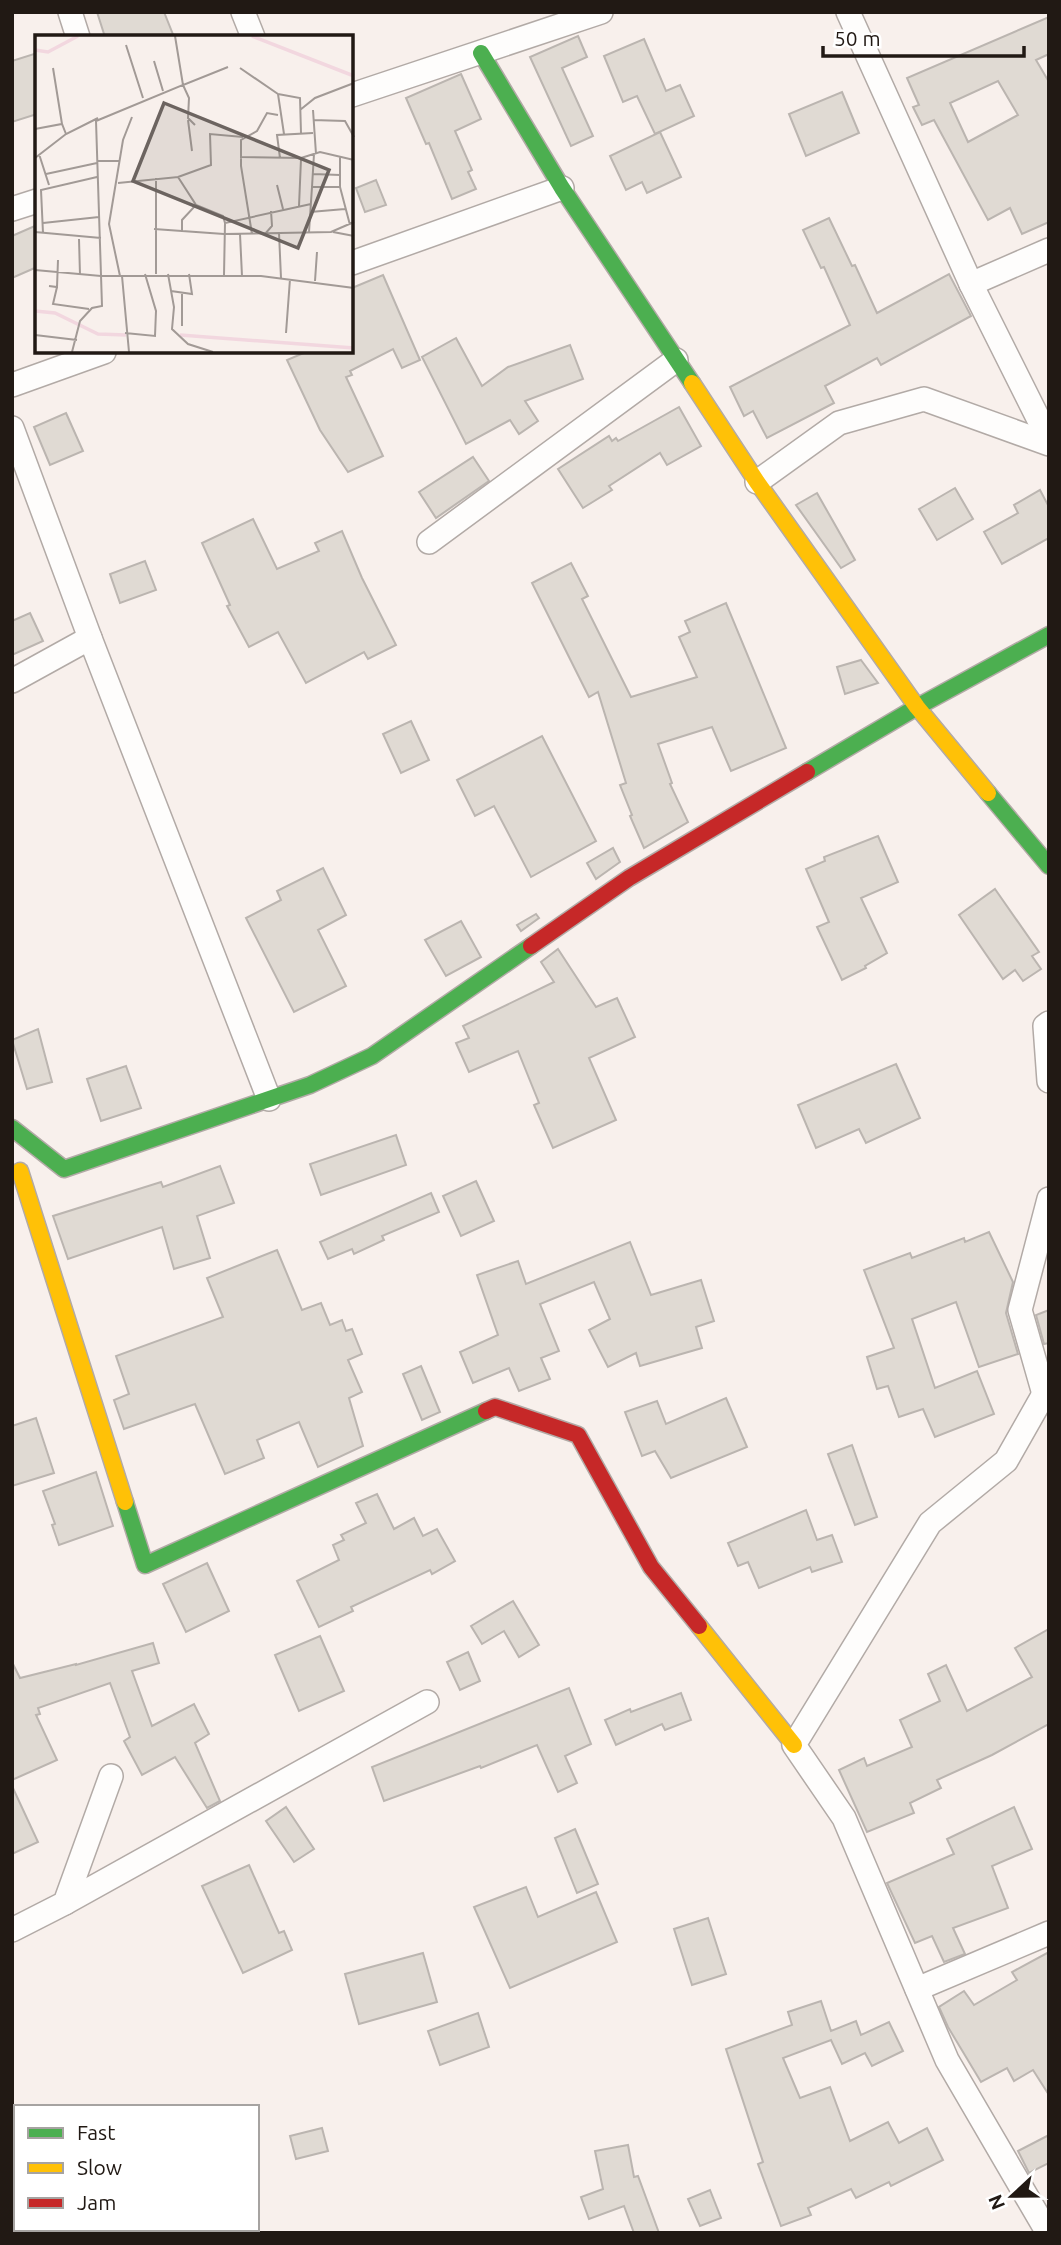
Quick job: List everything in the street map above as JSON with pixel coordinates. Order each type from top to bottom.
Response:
[{"type":"street","points":[[70,12],[77,35]]},
{"type":"street","points":[[243,12],[252,35]]},
{"type":"street","points":[[354,94],[481,53],[573,17],[601,12]]},
{"type":"street","points":[[848,12],[971,284],[1049,442]]},
{"type":"street","points":[[481,53],[562,188],[757,482],[917,706],[1049,866]]},
{"type":"street","points":[[354,262],[562,188]]},
{"type":"street","points":[[12,209],[35,202]]},
{"type":"street","points":[[971,284],[1049,250]]},
{"type":"street","points":[[12,385],[98,354]]},
{"type":"street","points":[[429,542],[676,360]]},
{"type":"street","points":[[757,482],[839,423],[924,399],[1049,442]]},
{"type":"street","points":[[12,428],[90,638],[269,1099]]},
{"type":"street","points":[[12,1128],[64,1169],[310,1085],[372,1056],[629,878],[917,706],[1049,635]]},
{"type":"street","points":[[12,681],[90,638]]},
{"type":"street","points":[[1049,1023],[1045,1026],[1049,1081]]},
{"type":"street","points":[[20,1171],[145,1565],[495,1407],[578,1434],[651,1567],[794,1745],[844,1818],[947,2060],[1048,2233]]},
{"type":"street","points":[[794,1745],[930,1523],[1006,1461],[1046,1394],[1020,1310],[1049,1199]]},
{"type":"street","points":[[12,1930],[427,1702]]},
{"type":"street","points":[[65,1903],[111,1776]]},
{"type":"street","points":[[917,1989],[1049,1933]]},
{"type":"building","points":[[97,12],[164,12],[173,35],[104,35]]},
{"type":"building","points":[[1049,17],[1049,54],[1036,60],[1049,82],[1049,222],[1022,234],[1010,208],[988,220],[934,120],[922,125],[913,107],[919,105],[907,78]],"holes":[[[998,81],[1018,115],[968,142],[950,103]]]},
{"type":"building","points":[[578,36],[587,57],[562,68],[593,136],[571,146],[530,57]]},
{"type":"building","points":[[644,39],[666,91],[680,85],[694,116],[655,134],[637,96],[623,102],[604,56]]},
{"type":"building","points":[[35,54],[35,115],[12,122],[12,61]]},
{"type":"building","points":[[461,74],[481,119],[455,131],[472,170],[468,172],[476,189],[452,199],[429,143],[426,144],[406,98]]},
{"type":"building","points":[[842,92],[859,133],[806,156],[789,114]]},
{"type":"building","points":[[660,132],[681,177],[647,193],[642,182],[626,190],[610,156]]},
{"type":"building","points":[[376,180],[386,205],[365,212],[356,188]]},
{"type":"building","points":[[829,218],[877,313],[949,274],[971,316],[881,365],[877,358],[825,386],[834,403],[767,438],[753,411],[744,416],[730,387],[850,325],[824,267],[821,268],[803,230]]},
{"type":"building","points":[[35,226],[35,268],[12,278],[12,236]]},
{"type":"building","points":[[383,275],[420,360],[402,368],[393,349],[350,371],[352,375],[346,377],[383,456],[348,472],[320,430],[287,360],[301,354],[354,354],[354,287]]},
{"type":"building","points":[[456,338],[482,386],[508,367],[570,345],[583,379],[525,401],[538,421],[519,434],[510,420],[466,444],[422,357]]},
{"type":"building","points":[[679,407],[701,446],[667,465],[660,453],[609,486],[612,490],[583,508],[558,469],[609,436],[612,441],[616,438],[618,441]]},
{"type":"building","points":[[66,413],[83,451],[50,465],[34,427]]},
{"type":"building","points":[[473,457],[489,481],[436,518],[419,492]]},
{"type":"building","points":[[955,488],[973,519],[937,540],[919,509]]},
{"type":"building","points":[[1040,490],[1049,507],[1049,538],[1002,564],[984,532],[1018,513],[1014,505]]},
{"type":"building","points":[[817,493],[855,560],[841,568],[796,505]]},
{"type":"building","points":[[253,519],[277,569],[319,551],[315,543],[342,531],[396,645],[368,659],[364,652],[306,683],[278,632],[249,647],[227,606],[230,605],[202,543]]},
{"type":"building","points":[[145,561],[156,590],[120,603],[110,574]]},
{"type":"building","points":[[571,563],[588,596],[582,599],[631,697],[697,677],[679,637],[690,632],[685,621],[726,603],[786,748],[731,771],[712,727],[658,744],[672,783],[670,784],[688,822],[644,848],[620,785],[626,783],[598,692],[589,697],[532,583]]},
{"type":"building","points":[[30,613],[43,641],[12,655],[12,621]]},
{"type":"building","points":[[861,660],[878,683],[845,694],[837,667]]},
{"type":"building","points":[[411,721],[429,760],[401,773],[383,734]]},
{"type":"building","points":[[542,736],[596,841],[531,877],[494,806],[475,816],[457,780]]},
{"type":"building","points":[[878,836],[898,882],[861,898],[887,953],[842,980],[817,927],[829,922],[806,869],[825,861],[824,857]]},
{"type":"building","points":[[613,848],[620,862],[596,879],[587,863]]},
{"type":"building","points":[[323,868],[346,915],[318,930],[346,986],[294,1012],[246,918],[281,900],[277,891]]},
{"type":"building","points":[[995,889],[1039,952],[1032,956],[1041,969],[1023,981],[1015,970],[1003,979],[959,915]]},
{"type":"building","points":[[536,914],[539,918],[521,931],[517,925]]},
{"type":"building","points":[[461,921],[481,957],[446,976],[425,940]]},
{"type":"building","points":[[558,949],[596,1007],[617,998],[635,1037],[589,1058],[616,1120],[553,1148],[534,1105],[539,1103],[518,1051],[469,1072],[456,1043],[469,1038],[463,1026],[554,982],[541,962]]},
{"type":"building","points":[[38,1029],[52,1082],[27,1089],[12,1040]]},
{"type":"building","points":[[896,1064],[920,1118],[866,1143],[859,1129],[816,1148],[798,1105]]},
{"type":"building","points":[[126,1066],[141,1108],[101,1121],[87,1079]]},
{"type":"building","points":[[396,1135],[406,1165],[321,1195],[310,1164]]},
{"type":"building","points":[[220,1166],[234,1203],[197,1216],[210,1258],[174,1269],[162,1227],[68,1259],[53,1216],[161,1182],[163,1187]]},
{"type":"building","points":[[476,1181],[494,1221],[461,1236],[443,1196]]},
{"type":"building","points":[[431,1193],[439,1212],[382,1236],[384,1240],[354,1254],[352,1249],[328,1259],[320,1242]]},
{"type":"building","points":[[989,1232],[1013,1282],[1006,1313],[1018,1354],[979,1367],[956,1302],[912,1319],[935,1388],[977,1371],[994,1414],[935,1437],[923,1409],[899,1417],[888,1386],[877,1389],[867,1357],[894,1348],[864,1270],[910,1253],[912,1258],[964,1238],[965,1242]]},
{"type":"building","points":[[630,1242],[651,1295],[701,1280],[714,1321],[696,1327],[702,1348],[640,1366],[636,1353],[608,1367],[589,1330],[610,1319],[594,1282],[540,1304],[559,1351],[541,1358],[550,1379],[519,1391],[509,1368],[473,1383],[460,1352],[498,1335],[477,1275],[518,1261],[526,1284]]},
{"type":"building","points":[[277,1250],[302,1310],[321,1303],[330,1325],[342,1320],[346,1331],[352,1329],[362,1354],[348,1360],[362,1392],[349,1398],[363,1446],[318,1467],[299,1422],[257,1440],[264,1458],[225,1474],[195,1404],[124,1429],[114,1400],[129,1394],[116,1356],[223,1317],[207,1278]]},
{"type":"building","points":[[1049,1310],[1049,1343],[1044,1344],[1036,1315]]},
{"type":"building","points":[[421,1366],[440,1412],[422,1420],[403,1374]]},
{"type":"building","points":[[726,1398],[747,1447],[671,1478],[655,1451],[642,1456],[625,1412],[657,1401],[666,1424]]},
{"type":"building","points":[[36,1418],[54,1473],[12,1486],[12,1426]]},
{"type":"building","points":[[852,1445],[877,1517],[855,1525],[828,1454]]},
{"type":"building","points":[[96,1472],[113,1526],[59,1545],[52,1525],[55,1524],[43,1491]]},
{"type":"building","points":[[377,1494],[394,1529],[414,1518],[423,1536],[437,1529],[455,1561],[432,1574],[430,1570],[351,1607],[353,1611],[319,1627],[297,1581],[339,1560],[333,1545],[344,1540],[341,1535],[366,1523],[356,1503]]},
{"type":"building","points":[[806,1510],[817,1540],[832,1535],[842,1562],[812,1572],[810,1567],[759,1588],[748,1562],[738,1566],[728,1543]]},
{"type":"building","points":[[207,1563],[229,1611],[186,1632],[163,1584]]},
{"type":"building","points":[[513,1601],[539,1645],[519,1657],[504,1631],[482,1644],[471,1626]]},
{"type":"building","points":[[1049,1629],[1049,1724],[992,1755],[937,1780],[941,1788],[910,1803],[914,1813],[867,1832],[839,1770],[864,1758],[867,1766],[912,1747],[900,1720],[940,1701],[928,1674],[946,1665],[967,1711],[1032,1677],[1015,1648]]},
{"type":"building","points":[[320,1636],[344,1691],[299,1711],[275,1655]]},
{"type":"building","points":[[153,1643],[159,1663],[132,1671],[152,1726],[194,1704],[209,1734],[195,1743],[220,1801],[207,1808],[175,1757],[142,1775],[124,1741],[130,1737],[110,1683],[38,1708],[40,1714],[36,1715],[57,1760],[12,1780],[12,1662],[20,1678]]},
{"type":"building","points":[[468,1652],[480,1681],[460,1690],[447,1662]]},
{"type":"building","points":[[569,1688],[591,1744],[565,1756],[577,1783],[558,1792],[537,1745],[481,1768],[480,1766],[384,1801],[372,1767]]},
{"type":"building","points":[[681,1693],[691,1720],[665,1730],[662,1724],[616,1745],[605,1720]]},
{"type":"building","points":[[12,1786],[38,1842],[12,1854]]},
{"type":"building","points":[[286,1807],[314,1849],[294,1862],[266,1821]]},
{"type":"building","points":[[1014,1807],[1032,1849],[992,1866],[1008,1908],[953,1928],[965,1954],[944,1962],[932,1936],[915,1943],[887,1883],[954,1854],[947,1839]]},
{"type":"building","points":[[575,1829],[598,1884],[577,1893],[555,1838]]},
{"type":"building","points":[[249,1865],[279,1933],[284,1931],[292,1950],[243,1973],[202,1886]]},
{"type":"building","points":[[526,1887],[538,1917],[596,1892],[617,1942],[510,1988],[474,1907]]},
{"type":"building","points":[[708,1918],[726,1974],[692,1985],[674,1929]]},
{"type":"building","points":[[1049,1952],[1049,2095],[1033,2070],[1014,2081],[1007,2068],[981,2082],[939,2007],[964,1991],[974,2005],[1017,1980],[1012,1972]]},
{"type":"building","points":[[423,1953],[437,2002],[359,2024],[345,1974]]},
{"type":"building","points":[[821,2001],[831,2031],[856,2021],[861,2035],[889,2022],[903,2051],[872,2066],[865,2053],[842,2064],[831,2040],[783,2058],[800,2098],[830,2087],[850,2141],[888,2122],[899,2143],[927,2128],[943,2160],[891,2186],[889,2182],[856,2198],[851,2189],[808,2208],[811,2215],[781,2226],[758,2164],[763,2162],[726,2049],[792,2025],[788,2012]]},
{"type":"building","points":[[478,2013],[489,2047],[440,2065],[428,2031]]},
{"type":"building","points":[[322,2128],[328,2151],[296,2159],[290,2136]]},
{"type":"building","points":[[1049,2135],[1049,2163],[1029,2173],[1018,2151]]},
{"type":"building","points":[[628,2145],[634,2177],[638,2176],[659,2233],[634,2233],[624,2206],[589,2219],[581,2197],[603,2189],[595,2151]]},
{"type":"building","points":[[710,2190],[721,2218],[700,2226],[688,2199]]},
{"type":"traffic: fast","points":[[481,53],[562,188],[692,383]]},
{"type":"traffic: fast","points":[[807,772],[917,707],[1049,635]]},
{"type":"traffic: fast","points":[[988,793],[1049,866]]},
{"type":"traffic: fast","points":[[12,1128],[64,1169],[310,1085],[372,1056],[531,946]]},
{"type":"traffic: fast","points":[[125,1502],[145,1565],[486,1411]]},
{"type":"traffic: slow","points":[[692,383],[757,482],[917,707],[988,793]]},
{"type":"traffic: slow","points":[[20,1171],[125,1502]]},
{"type":"traffic: slow","points":[[699,1626],[794,1745]]},
{"type":"traffic: jam","points":[[531,946],[629,878],[807,772]]},
{"type":"traffic: jam","points":[[486,1411],[495,1407],[578,1435],[651,1567],[699,1626]]}]
